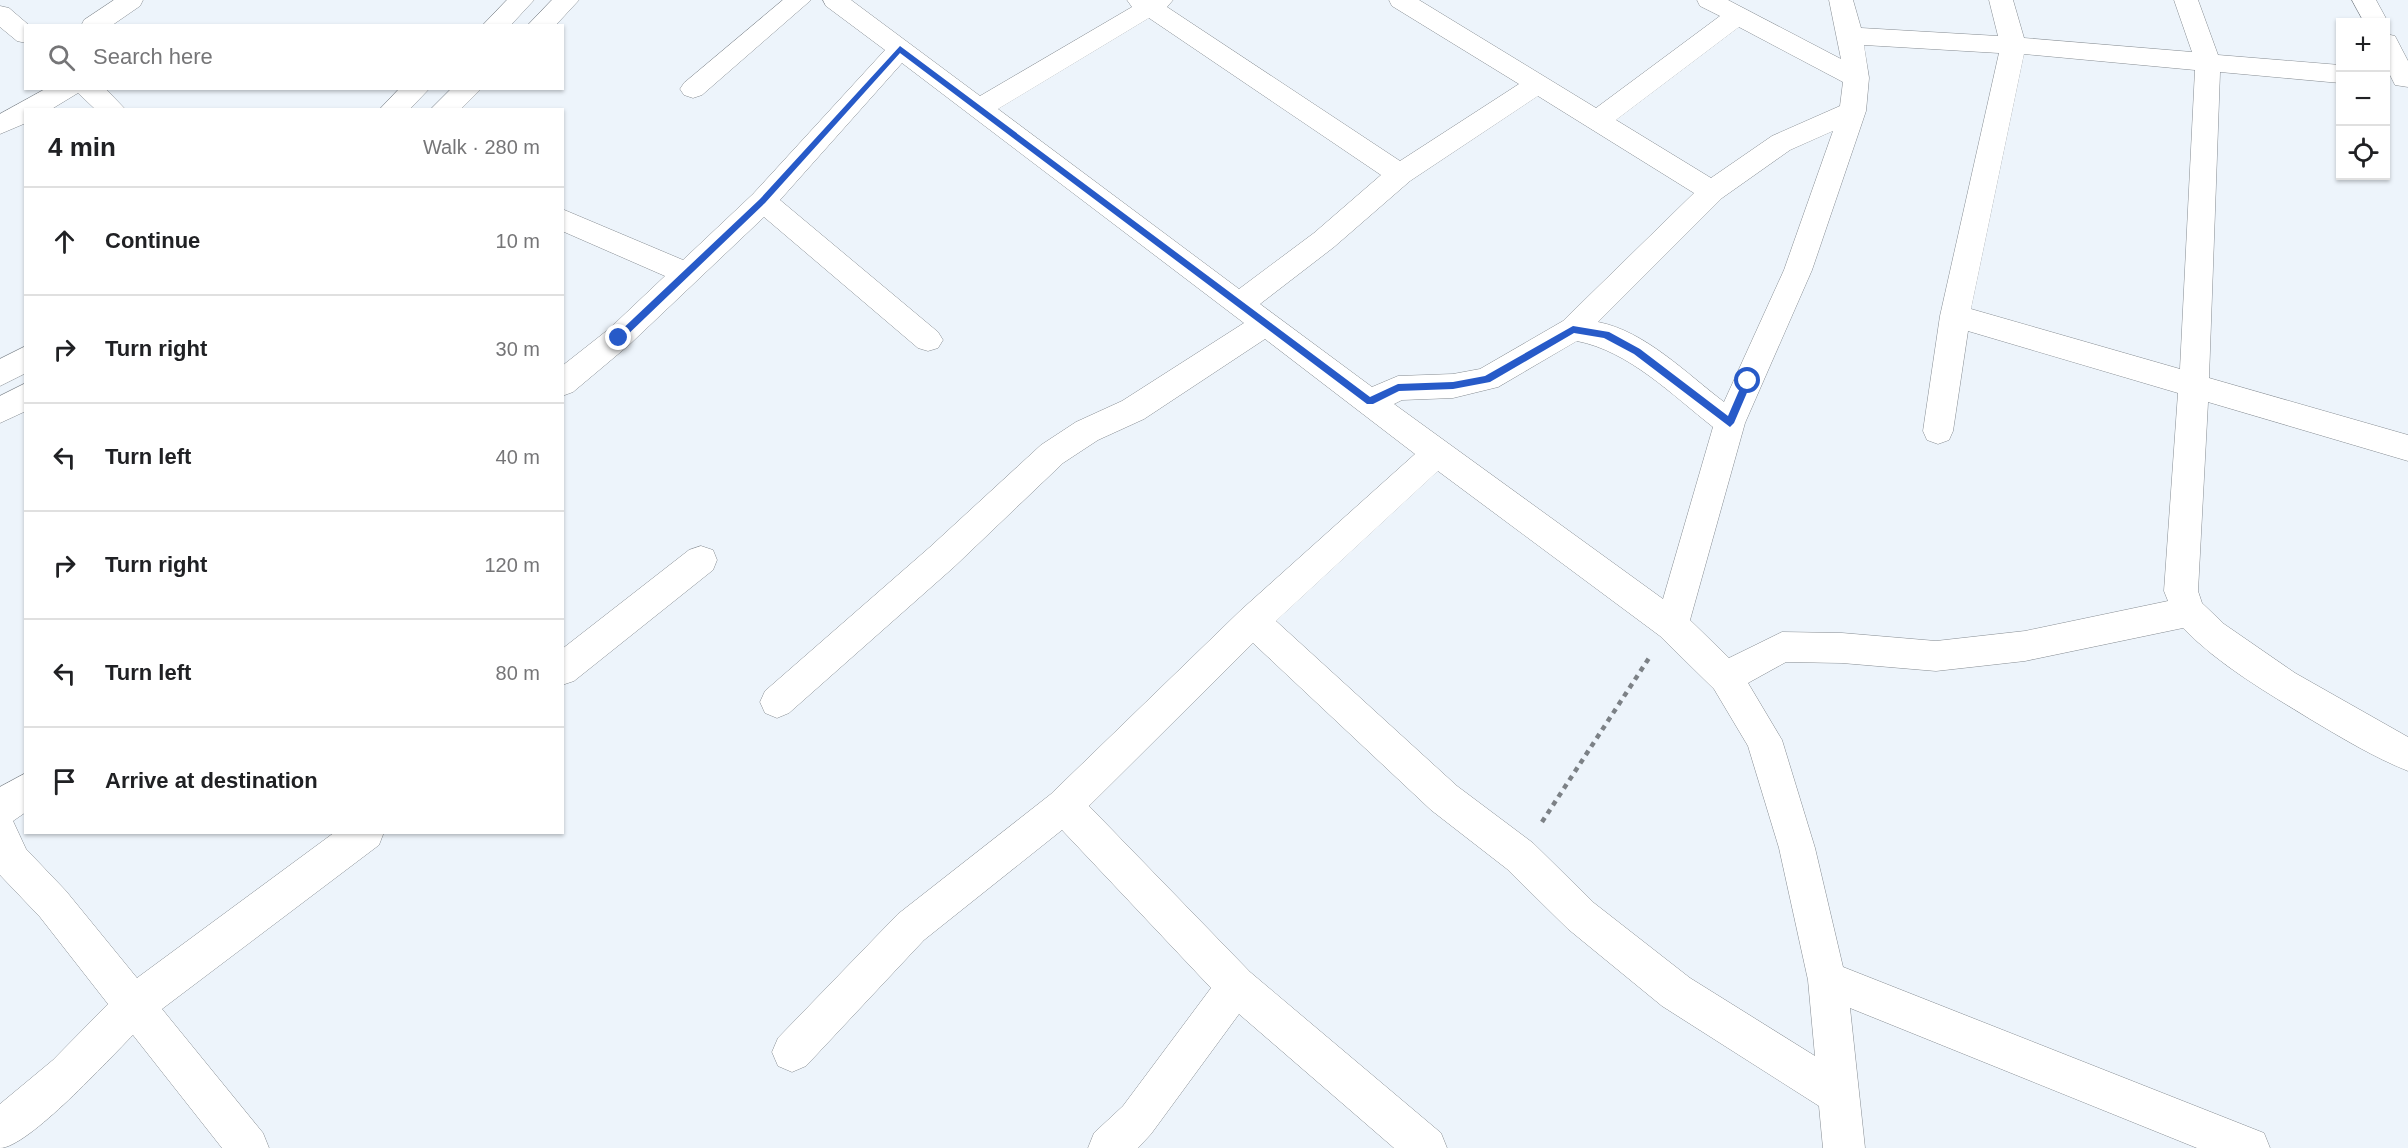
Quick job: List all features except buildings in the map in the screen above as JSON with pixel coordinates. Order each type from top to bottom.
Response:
[{"type":"street","points":[[96,24],[131,0]]},
{"type":"street","points":[[496,24],[522,0]]},
{"type":"street","points":[[541,24],[567,0]]},
{"type":"street","points":[[693,89],[799,0]]},
{"type":"street","points":[[835,0],[1437,453],[1672,625],[1726,678],[1764,740],[1797,848],[1827,980],[1844,1148]]},
{"type":"street","points":[[1401,0],[1712,191]]},
{"type":"street","points":[[1709,0],[1856,78]]},
{"type":"street","points":[[1672,625],[1730,423],[1798,270],[1853,111],[1856,78],[1850,36],[1841,0]]},
{"type":"street","points":[[1938,431],[1955,316],[2013,45],[2001,0]]},
{"type":"street","points":[[2186,0],[2208,62],[2194,386],[2181,591],[2189,612],[2212,635],[2283,684],[2386,745],[2408,754]]},
{"type":"street","points":[[2364,0],[2374,18]]},
{"type":"street","points":[[978,109],[1150,2],[1400,174]]},
{"type":"street","points":[[0,14],[24,33]]},
{"type":"street","points":[[1597,120],[1737,16]]},
{"type":"street","points":[[1850,36],[2013,45],[2336,74]]},
{"type":"street","points":[[564,382],[619,338],[763,201],[900,49]]},
{"type":"street","points":[[2390,55],[2399,79]]},
{"type":"street","points":[[1240,304],[1324,240],[1400,174],[1538,84]]},
{"type":"street","points":[[31,108],[64,90]]},
{"type":"street","points":[[90,90],[111,108]]},
{"type":"street","points":[[394,108],[415,90]]},
{"type":"street","points":[[446,108],[467,90]]},
{"type":"street","points":[[1370,402],[1398,388],[1453,386],[1487,379],[1573,329],[1712,191],[1781,143],[1853,111]]},
{"type":"street","points":[[0,125],[24,112]]},
{"type":"street","points":[[763,201],[928,340]]},
{"type":"street","points":[[564,220],[686,273]]},
{"type":"street","points":[[1955,316],[2408,448]]},
{"type":"street","points":[[777,702],[942,557],[1052,454],[1087,431],[1133,410],[1266,324]]},
{"type":"street","points":[[1573,329],[1606,335],[1637,352],[1730,423]]},
{"type":"street","points":[[0,374],[24,359]]},
{"type":"street","points":[[0,411],[24,396]]},
{"type":"street","points":[[792,1052],[911,927],[1064,806],[1253,621],[1437,453]]},
{"type":"street","points":[[564,668],[701,560]]},
{"type":"street","points":[[1726,678],[1782,647],[1842,648],[1936,656],[2025,646],[2189,612]]},
{"type":"street","points":[[1253,621],[1444,798],[1520,856],[1581,916],[1677,992],[1839,1095]]},
{"type":"street","points":[[0,809],[24,791]]},
{"type":"street","points":[[1064,806],[1236,986],[1426,1148]]},
{"type":"street","points":[[0,834],[13,862],[53,904],[248,1148]]},
{"type":"street","points":[[0,1131],[68,1074],[134,1005],[363,834]]},
{"type":"street","points":[[1827,980],[2249,1148]]},
{"type":"street","points":[[1108,1148],[1137,1120],[1236,986]]},
{"type":"path","points":[[1520,856],[1610,714],[1672,625]]},
{"type":"route","points":[[619,338],[763,201],[900,49],[1370,402],[1398,388],[1453,386],[1487,379],[1573,329],[1606,335],[1637,352],[1730,423],[1748,381]]}]
